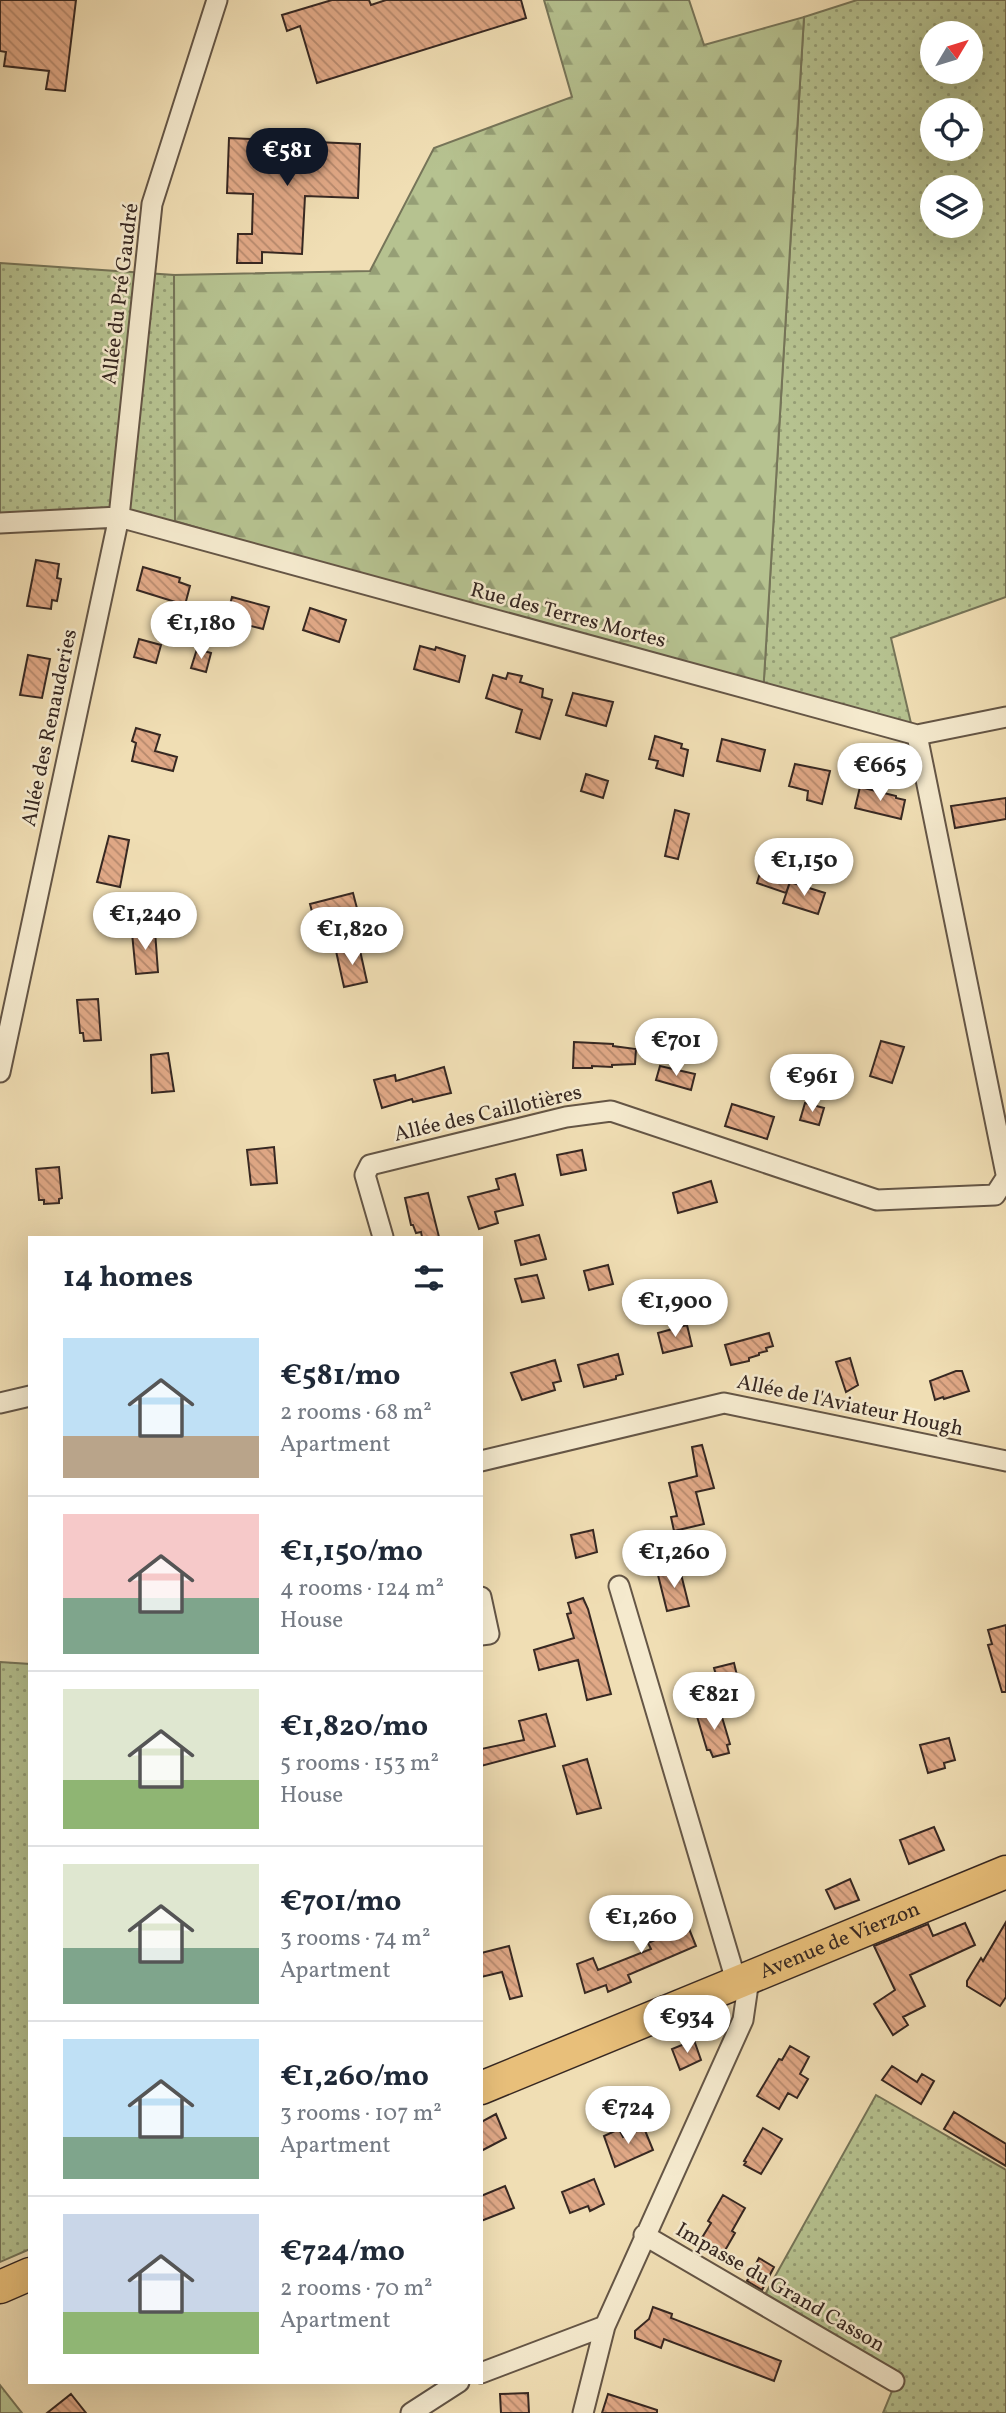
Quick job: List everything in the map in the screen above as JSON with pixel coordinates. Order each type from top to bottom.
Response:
[{"type":"main road","name":"Avenue de Vierzon","points":[[483,2087],[1006,1872]]},
{"type":"main road","points":[[0,2287],[28,2275]]},
{"type":"street","name":"Allée du Pré Gaudré","points":[[119,517],[152,204],[217,0]]},
{"type":"street","name":"Rue des Terres Mortes","points":[[0,523],[119,517],[917,736],[1006,717]]},
{"type":"street","name":"Allée des Renauderies","points":[[0,1072],[119,517]]},
{"type":"street","name":"Allée des Caillotières","points":[[383,1236],[365,1175],[370,1165],[566,1117],[611,1111],[877,1200],[995,1195],[1006,1176],[917,736]]},
{"type":"street","points":[[0,1403],[28,1396]]},
{"type":"street","name":"Allée de l'Aviateur Hough","points":[[483,1461],[724,1403],[1006,1461]]},
{"type":"street","points":[[583,2413],[605,2326],[743,2020],[743,1981],[619,1586]]},
{"type":"street","points":[[483,1606],[489,1634],[483,1635]]},
{"type":"street","name":"Impasse du Grand Casson","points":[[644,2235],[894,2381]]},
{"type":"street","points":[[483,2372],[605,2326]]},
{"type":"street","points":[[411,2413],[456,2384]]},
{"type":"green space","points":[[544,0],[689,0],[704,45],[804,17],[763,695],[175,521],[174,275],[370,271],[434,148],[572,97]]},
{"type":"green space","points":[[857,0],[1006,0],[1006,597],[891,638],[914,736],[763,695],[804,17]]},
{"type":"green space","points":[[0,263],[174,275],[175,521],[31,518],[0,522]]},
{"type":"green space","points":[[0,1662],[28,1664],[28,2250],[0,2262]]},
{"type":"green space","points":[[876,2095],[1006,2170],[1006,2413],[883,2413],[899,2374],[763,2298]]},
{"type":"green space","points":[[0,2385],[22,2413],[0,2413]]},
{"type":"building","points":[[0,0],[76,0],[65,91],[46,89],[49,71],[4,66],[6,52],[0,51]]},
{"type":"building","points":[[332,0],[369,0],[371,5],[386,0],[521,0],[526,18],[317,83],[300,26],[287,31],[282,15]]},
{"type":"building","points":[[229,138],[360,144],[358,198],[305,196],[302,254],[262,252],[262,263],[237,263],[238,234],[252,234],[253,194],[227,193]]},
{"type":"building","points":[[36,560],[59,564],[57,578],[61,579],[57,601],[52,600],[51,609],[27,606]]},
{"type":"building","points":[[143,567],[180,578],[179,582],[190,586],[185,605],[137,590]]},
{"type":"building","points":[[232,597],[269,607],[263,629],[226,620]]},
{"type":"building","points":[[310,608],[346,620],[339,642],[303,630]]},
{"type":"building","points":[[139,639],[161,645],[156,663],[134,657]]},
{"type":"building","points":[[420,646],[435,650],[436,647],[465,656],[459,682],[414,669]]},
{"type":"building","points":[[197,649],[211,653],[206,672],[191,668]]},
{"type":"building","points":[[28,655],[50,659],[42,698],[20,695]]},
{"type":"building","points":[[508,673],[522,676],[520,682],[543,689],[542,697],[552,700],[540,739],[516,732],[522,710],[486,698],[493,675],[506,679]]},
{"type":"building","points":[[573,693],[613,702],[606,726],[566,715]]},
{"type":"building","points":[[136,728],[160,735],[155,751],[177,757],[173,771],[132,761],[136,743],[132,741]]},
{"type":"building","points":[[655,736],[682,744],[681,748],[688,750],[683,776],[656,768],[658,761],[649,759]]},
{"type":"building","points":[[722,739],[765,750],[760,771],[717,761]]},
{"type":"building","points":[[795,764],[830,771],[822,804],[807,800],[808,791],[789,786]]},
{"type":"building","points":[[586,774],[608,781],[603,798],[581,791]]},
{"type":"building","points":[[860,787],[905,800],[901,819],[855,808]]},
{"type":"building","points":[[1006,798],[1006,819],[955,828],[951,806]]},
{"type":"building","points":[[675,810],[689,814],[678,859],[665,856]]},
{"type":"building","points":[[109,836],[129,840],[120,887],[97,882]]},
{"type":"building","points":[[762,866],[792,876],[786,893],[757,883]]},
{"type":"building","points":[[790,882],[825,893],[818,914],[783,903]]},
{"type":"building","points":[[353,893],[359,916],[316,927],[310,904]]},
{"type":"building","points":[[155,931],[158,972],[136,974],[132,933]]},
{"type":"building","points":[[359,946],[367,982],[344,987],[336,951]]},
{"type":"building","points":[[98,999],[101,1040],[84,1041],[83,1033],[80,1033],[77,1000]]},
{"type":"building","points":[[881,1041],[904,1047],[892,1083],[870,1076]]},
{"type":"building","points":[[574,1042],[613,1044],[636,1049],[635,1064],[573,1068]]},
{"type":"building","points":[[168,1053],[174,1091],[152,1093],[151,1055]]},
{"type":"building","points":[[660,1066],[695,1074],[691,1090],[656,1080]]},
{"type":"building","points":[[444,1067],[451,1093],[413,1102],[412,1099],[382,1108],[374,1080],[395,1075],[396,1081]]},
{"type":"building","points":[[805,1103],[824,1108],[819,1125],[800,1120]]},
{"type":"building","points":[[732,1104],[774,1117],[767,1139],[725,1126]]},
{"type":"building","points":[[274,1147],[277,1183],[251,1185],[247,1150]]},
{"type":"building","points":[[582,1150],[586,1170],[561,1175],[557,1155]]},
{"type":"building","points":[[59,1167],[62,1198],[59,1203],[44,1204],[44,1200],[39,1200],[36,1169]]},
{"type":"building","points":[[515,1174],[523,1205],[495,1212],[498,1223],[479,1229],[468,1197],[499,1189],[496,1179]]},
{"type":"building","points":[[711,1181],[717,1202],[678,1213],[673,1193]]},
{"type":"building","points":[[428,1193],[439,1236],[422,1236],[421,1232],[416,1233],[411,1225],[405,1198]]},
{"type":"building","points":[[539,1235],[546,1259],[521,1265],[515,1241]]},
{"type":"building","points":[[608,1265],[613,1284],[589,1290],[584,1271]]},
{"type":"building","points":[[537,1275],[544,1298],[522,1302],[515,1279]]},
{"type":"building","points":[[687,1325],[692,1346],[663,1353],[658,1333]]},
{"type":"building","points":[[769,1333],[773,1346],[749,1358],[749,1361],[731,1365],[725,1345]]},
{"type":"building","points":[[618,1354],[623,1374],[616,1376],[616,1379],[584,1387],[578,1365]]},
{"type":"building","points":[[850,1358],[858,1385],[846,1392],[836,1362]]},
{"type":"building","points":[[555,1360],[561,1381],[553,1383],[555,1390],[522,1400],[511,1373]]},
{"type":"building","points":[[962,1371],[969,1391],[935,1400],[930,1381]]},
{"type":"building","points":[[702,1445],[714,1488],[696,1492],[704,1524],[674,1531],[671,1517],[677,1516],[669,1483],[697,1476],[692,1447]]},
{"type":"building","points":[[593,1530],[597,1552],[576,1558],[571,1535]]},
{"type":"building","points":[[680,1570],[689,1606],[667,1611],[658,1575]]},
{"type":"building","points":[[583,1598],[611,1694],[587,1700],[578,1660],[539,1670],[534,1650],[574,1638],[567,1614],[571,1613],[568,1603]]},
{"type":"building","points":[[1006,1625],[1006,1692],[1002,1692],[988,1645],[992,1644],[988,1630]]},
{"type":"building","points":[[734,1663],[740,1688],[721,1694],[714,1668]]},
{"type":"building","points":[[719,1707],[730,1744],[727,1745],[729,1753],[713,1757],[710,1750],[707,1750],[696,1713]]},
{"type":"building","points":[[546,1714],[555,1746],[483,1765],[483,1749],[524,1740],[519,1721]]},
{"type":"building","points":[[949,1738],[955,1760],[944,1763],[945,1768],[928,1773],[920,1745]]},
{"type":"building","points":[[587,1759],[601,1808],[577,1814],[563,1766]]},
{"type":"building","points":[[934,1827],[944,1850],[909,1864],[900,1840]]},
{"type":"building","points":[[850,1879],[859,1900],[835,1909],[826,1890]]},
{"type":"building","points":[[681,1909],[696,1946],[628,1975],[631,1982],[608,1992],[606,1985],[585,1993],[577,1964],[593,1958],[598,1970],[651,1949],[648,1943],[662,1937],[655,1920]]},
{"type":"building","points":[[1006,1922],[1006,1997],[1000,2006],[967,1986],[967,1981],[981,1958],[983,1961]]},
{"type":"building","points":[[965,1923],[975,1945],[910,1975],[925,2006],[903,2017],[908,2025],[893,2035],[874,2004],[895,1990],[874,1946],[928,1924],[933,1936]]},
{"type":"building","points":[[509,1946],[522,1996],[510,1999],[502,1972],[483,1977],[483,1952]]},
{"type":"building","points":[[694,2040],[701,2060],[680,2070],[672,2049]]},
{"type":"building","points":[[790,2046],[809,2057],[800,2074],[808,2079],[797,2098],[788,2093],[779,2109],[757,2096]]},
{"type":"building","points":[[892,2066],[917,2082],[922,2074],[934,2081],[921,2104],[882,2080]]},
{"type":"building","points":[[954,2112],[1006,2144],[1006,2166],[944,2129]]},
{"type":"building","points":[[496,2114],[506,2138],[483,2150],[483,2121]]},
{"type":"building","points":[[644,2128],[653,2150],[615,2167],[604,2136],[619,2129],[623,2137]]},
{"type":"building","points":[[763,2128],[782,2139],[761,2174],[744,2165],[744,2161]]},
{"type":"building","points":[[594,2179],[604,2204],[590,2211],[588,2206],[570,2213],[562,2192]]},
{"type":"building","points":[[505,2186],[514,2208],[483,2220],[483,2195]]},
{"type":"building","points":[[723,2195],[745,2208],[723,2254],[700,2241]]},
{"type":"building","points":[[759,2258],[774,2267],[762,2290],[747,2281]]},
{"type":"building","points":[[653,2307],[672,2314],[671,2318],[781,2361],[774,2381],[664,2339],[661,2348],[635,2338],[635,2331],[649,2319]]},
{"type":"building","points":[[528,2393],[529,2413],[501,2413],[500,2394]]},
{"type":"building","points":[[71,2394],[86,2413],[47,2413]]},
{"type":"building","points":[[608,2394],[657,2410],[657,2413],[602,2413]]}]
